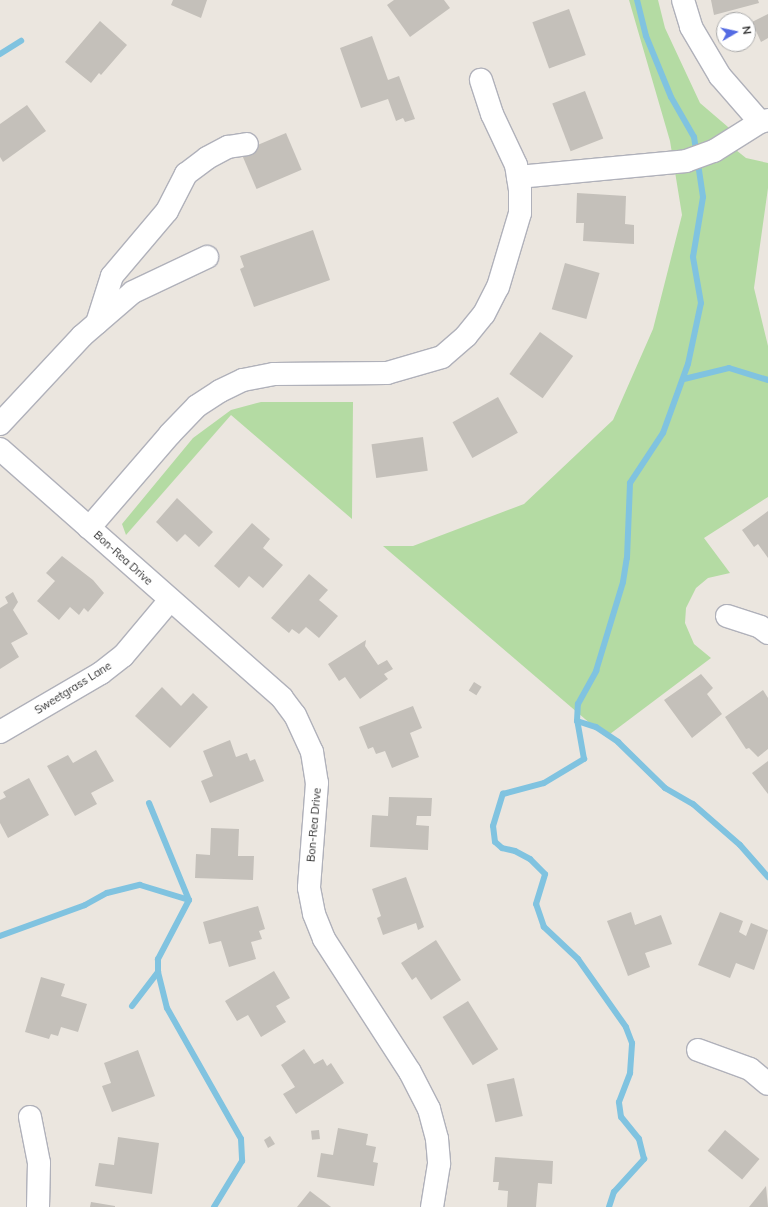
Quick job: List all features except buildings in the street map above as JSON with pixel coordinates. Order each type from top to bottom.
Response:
[{"type":"street","points":[[518,177],[686,161],[714,151],[764,121],[720,76],[691,27],[684,0]]},
{"type":"street","points":[[89,528],[170,434],[197,406],[220,391],[244,380],[274,374],[387,373],[442,357],[466,336],[484,314],[498,287],[520,213],[516,165],[492,114],[481,80]]},
{"type":"street","points":[[97,323],[112,276],[167,211],[186,174],[207,158],[228,147],[247,144]]},
{"type":"street","points":[[0,424],[97,323],[133,292],[207,257]]},
{"type":"street","name":"Bon-Rea Drive","points":[[0,449],[282,698],[305,733],[312,752],[317,783],[309,888],[314,914],[324,940],[398,1053],[429,1110],[437,1139],[439,1164],[432,1207]]},
{"type":"street","name":"Sweetgrass Lane","points":[[0,732],[101,674],[123,656],[170,600]]},
{"type":"street","points":[[727,616],[760,627],[768,633]]},
{"type":"street","points":[[698,1050],[750,1069],[768,1084]]},
{"type":"street","points":[[30,1117],[39,1163],[38,1207]]},
{"type":"green space","points":[[629,0],[658,0],[665,28],[700,103],[728,127],[736,150],[746,158],[768,163],[768,188],[754,288],[768,346],[768,497],[704,538],[730,573],[708,578],[696,588],[686,608],[685,623],[694,644],[711,658],[606,737],[383,546],[413,546],[524,504],[613,420],[653,329],[682,215],[670,141]]},
{"type":"green space","points":[[261,402],[353,402],[352,519],[231,415],[126,535],[122,524],[193,438],[231,410]]},
{"type":"waterway","points":[[609,1207],[614,1192],[644,1159],[639,1139],[621,1117],[619,1102],[630,1073],[632,1043],[626,1027],[578,959],[544,927],[536,904],[545,874],[530,859],[515,851],[502,848],[495,842],[493,826],[503,794],[544,783],[584,759],[577,721],[578,704],[596,671],[623,582],[627,558],[630,483],[663,433],[688,364],[701,303],[693,257],[703,197],[694,137],[671,97],[646,36],[637,0]]},
{"type":"waterway","points":[[0,54],[21,41]]},
{"type":"waterway","points":[[684,379],[729,368],[768,380]]},
{"type":"waterway","points":[[577,721],[596,727],[618,742],[665,788],[693,804],[740,845],[768,877]]},
{"type":"waterway","points":[[149,803],[189,900]]},
{"type":"waterway","points":[[0,936],[85,905],[107,893],[140,885],[189,900]]},
{"type":"waterway","points":[[189,900],[158,959],[158,972],[167,1008],[241,1139],[242,1161],[214,1207]]},
{"type":"waterway","points":[[132,1006],[158,972]]}]
